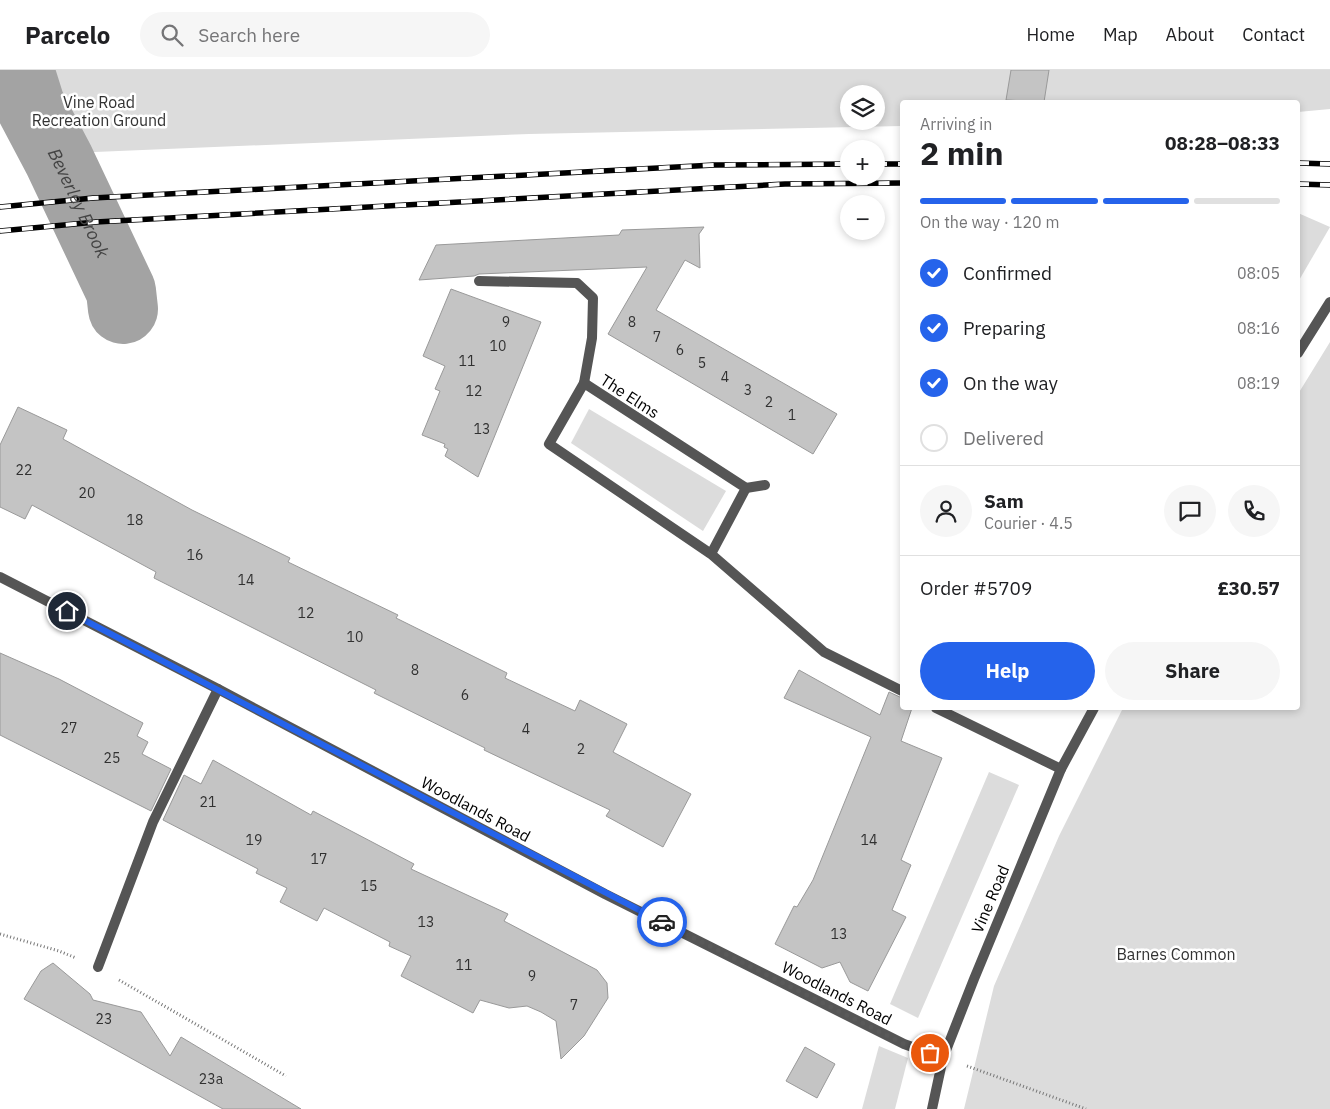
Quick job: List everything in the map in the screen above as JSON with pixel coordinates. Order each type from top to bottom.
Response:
[{"type":"street","points":[[479,281],[577,283],[592,298],[592,338],[584,383]]},
{"type":"street","points":[[1300,350],[1330,302]]},
{"type":"street","name":"The Elms","points":[[746,488],[584,383],[548,444],[711,554],[824,652],[900,690]]},
{"type":"street","points":[[711,554],[746,488],[765,485]]},
{"type":"street","name":"Woodlands Road","points":[[0,577],[218,689],[614,898],[904,1044],[943,1058]]},
{"type":"street","points":[[98,967],[153,822],[218,689]]},
{"type":"street","points":[[940,710],[1061,769]]},
{"type":"street","name":"Vine Road","points":[[932,1109],[943,1058],[1061,769],[1093,710]]},
{"type":"path","points":[[0,934],[59,951],[98,967],[286,1076]]},
{"type":"path","points":[[943,1058],[1086,1109]]},
{"type":"green space","name":"Vine Road Recreation Ground","points":[[35,70],[1330,70],[1330,109],[1300,112],[1300,100],[900,100],[900,126],[885,126],[885,85],[840,85],[840,127],[529,134],[71,153]]},
{"type":"green space","points":[[1300,214],[1330,227],[1300,279]]},
{"type":"green space","name":"Barnes Common","points":[[1330,342],[1330,1109],[964,1109],[994,986],[1059,836],[1122,710],[1300,710],[1300,391]]},
{"type":"green space","points":[[589,409],[726,491],[703,531],[571,443]]},
{"type":"green space","points":[[989,772],[1019,785],[918,1018],[890,1004]]},
{"type":"green space","points":[[879,1046],[908,1058],[895,1109],[862,1109]]},
{"type":"building","points":[[1011,70],[1049,70],[1044,100],[1006,100]]},
{"type":"building","points":[[704,227],[699,234],[700,268],[685,260],[656,310],[837,414],[813,454],[608,334],[647,267],[479,274],[419,280],[436,245],[619,235],[622,230]]},
{"type":"building","points":[[451,289],[541,322],[478,477],[445,456],[448,449],[444,447],[445,444],[422,435],[440,391],[435,389],[445,366],[423,356]]},
{"type":"building","points":[[18,407],[67,430],[63,439],[192,510],[290,558],[288,562],[398,615],[396,618],[507,673],[505,678],[575,711],[580,700],[627,724],[613,752],[691,794],[663,847],[606,816],[610,810],[484,750],[485,748],[374,693],[376,690],[154,578],[156,572],[32,505],[25,519],[0,507],[0,445]]},
{"type":"building","points":[[0,653],[59,679],[143,723],[137,736],[148,742],[142,754],[171,769],[151,811],[0,735]]},
{"type":"building","points":[[799,670],[880,715],[889,692],[900,697],[900,710],[911,710],[901,741],[942,758],[901,860],[911,865],[892,910],[906,917],[868,991],[850,982],[840,962],[822,968],[775,944],[794,906],[797,907],[813,880],[871,737],[784,698]]},
{"type":"building","points":[[213,760],[311,815],[313,811],[414,864],[411,869],[508,914],[504,921],[597,970],[607,983],[608,998],[584,1036],[561,1059],[556,1021],[527,1006],[509,1008],[480,1000],[473,1013],[401,976],[411,956],[389,946],[390,942],[324,908],[317,921],[280,902],[287,888],[256,873],[258,869],[163,820],[184,775],[201,784]]},
{"type":"building","points":[[53,963],[90,994],[93,1000],[141,1012],[170,1056],[181,1037],[301,1109],[223,1109],[24,999],[41,971]]},
{"type":"building","points":[[805,1047],[835,1064],[817,1098],[786,1081]]},
{"type":"waterway","name":"Beverley Brook","points":[[19,70],[30,105],[59,160],[121,291],[123,309]]},
{"type":"railway","points":[[1300,163],[1330,164]]},
{"type":"railway","points":[[0,207],[93,198],[714,165],[840,164]]},
{"type":"railway","points":[[885,164],[900,164]]},
{"type":"railway","points":[[0,231],[96,222],[785,184],[900,183]]},
{"type":"railway","points":[[1300,184],[1330,185]]},
{"type":"way so far","points":[[662,922],[904,1044],[930,1053]]},
{"type":"route","points":[[67,611],[605,894],[662,922]]}]
